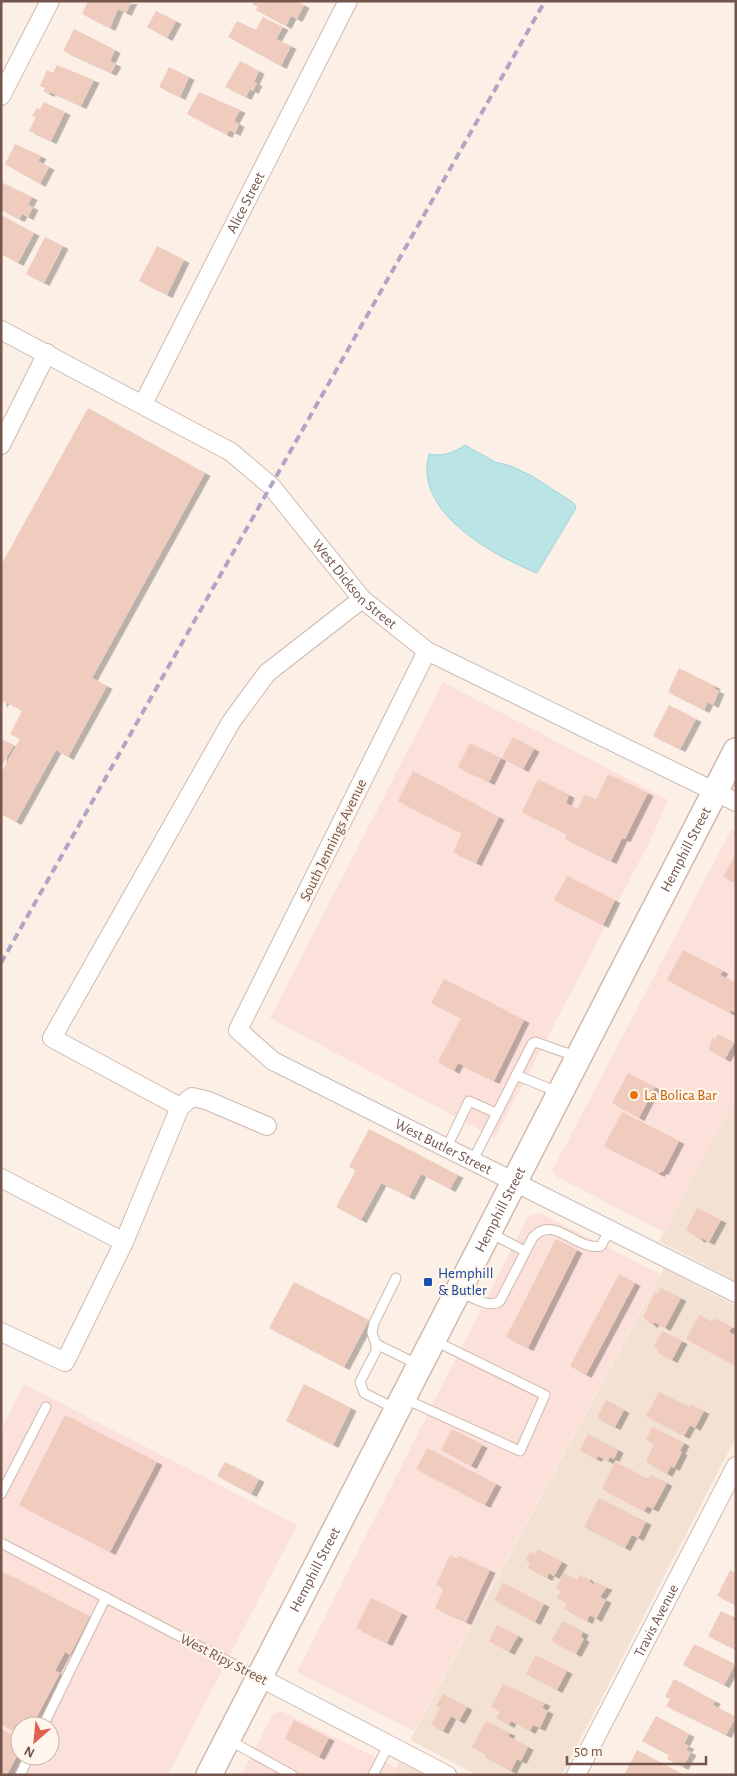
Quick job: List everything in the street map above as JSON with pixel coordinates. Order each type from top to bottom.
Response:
[{"type":"main road","name":"Hemphill Street","points":[[209,1775],[578,1057],[725,797],[736,751]]},
{"type":"street","points":[[1,96],[50,1]]},
{"type":"street","name":"Alice Street","points":[[143,404],[348,1]]},
{"type":"street","name":"West Dickson Street","points":[[1,330],[48,353],[231,452],[272,486],[362,599],[427,651],[725,797]]},
{"type":"street","points":[[1,444],[48,353]]},
{"type":"street","points":[[180,1107],[52,1038],[231,722],[268,673],[362,599]]},
{"type":"street","name":"South Jennings Avenue","points":[[238,1030],[427,651]]},
{"type":"street","name":"West Butler Street","points":[[238,1030],[273,1061],[515,1180],[736,1293]]},
{"type":"street","points":[[1,1332],[65,1362],[124,1242],[180,1107],[192,1097],[206,1100],[267,1126]]},
{"type":"street","points":[[1,1178],[124,1242]]},
{"type":"street","name":"Travis Avenue","points":[[576,1775],[736,1466]]},
{"type":"street","name":"West Ripy Street","points":[[259,1677],[447,1775]]},
{"type":"lane","points":[[473,1160],[496,1113],[535,1042],[578,1057]]},
{"type":"lane","points":[[516,1075],[560,1093]]},
{"type":"lane","points":[[447,1147],[469,1101],[496,1113]]},
{"type":"lane","points":[[458,1291],[489,1304],[496,1304],[500,1300],[525,1251],[539,1231],[548,1228],[594,1247],[600,1246],[610,1229]]},
{"type":"lane","points":[[488,1232],[525,1251]]},
{"type":"lane","points":[[396,1278],[374,1323],[372,1334],[376,1344],[376,1351],[360,1382],[360,1387],[364,1393],[400,1404],[520,1450],[545,1395],[433,1339]]},
{"type":"lane","points":[[376,1344],[419,1365]]},
{"type":"lane","points":[[1,1494],[46,1406]]},
{"type":"lane","name":"West Ripy Street","points":[[1,1543],[259,1677]]},
{"type":"lane","points":[[48,1716],[106,1598]]},
{"type":"lane","points":[[227,1738],[292,1775]]},
{"type":"lane","points":[[373,1775],[389,1744]]},
{"type":"shaded area","points":[[443,682],[668,800],[652,837],[495,1138],[270,1018]]},
{"type":"shaded area","points":[[736,829],[736,1098],[664,1232],[557,1177],[552,1171],[731,830]]},
{"type":"shaded area","points":[[736,1098],[736,1281],[659,1241]]},
{"type":"shaded area","points":[[540,1213],[660,1274],[414,1731],[297,1672],[528,1216]]},
{"type":"shaded area","points":[[664,1268],[736,1306],[736,1437],[562,1775],[477,1775],[410,1740]]},
{"type":"shaded area","points":[[24,1384],[297,1525],[168,1775],[1,1775],[1,1430]]},
{"type":"shaded area","points":[[281,1711],[397,1768],[393,1775],[241,1775],[273,1714]]},
{"type":"shaded area","points":[[399,1762],[425,1775],[393,1775]]},
{"type":"water","points":[[465,445],[495,462],[511,466],[532,476],[574,503],[576,508],[537,573],[479,543],[444,512],[433,495],[427,475],[429,454],[448,454]]},
{"type":"building","points":[[88,1],[132,1],[126,13],[118,9],[110,28],[82,14]]},
{"type":"building","points":[[254,1],[296,1],[304,5],[297,19],[291,16],[286,26],[256,10],[258,7],[252,4]]},
{"type":"building","points":[[156,11],[176,21],[167,38],[147,27]]},
{"type":"building","points":[[263,17],[283,27],[276,39],[291,46],[281,66],[228,37],[237,21],[256,30]]},
{"type":"building","points":[[74,29],[115,50],[110,61],[116,64],[111,73],[63,51]]},
{"type":"building","points":[[240,61],[259,71],[254,82],[257,83],[253,91],[250,89],[246,97],[225,87]]},
{"type":"building","points":[[57,65],[94,80],[81,106],[50,92],[49,94],[43,91],[45,88],[40,86],[47,70],[53,73]]},
{"type":"building","points":[[169,67],[189,77],[180,97],[159,87]]},
{"type":"building","points":[[199,92],[240,110],[234,121],[239,124],[235,133],[229,130],[227,135],[187,114]]},
{"type":"building","points":[[44,102],[65,112],[51,141],[29,131],[36,117],[32,116],[37,108],[40,109]]},
{"type":"building","points":[[15,144],[41,156],[38,161],[49,167],[40,184],[5,164]]},
{"type":"building","points":[[1,182],[32,197],[28,205],[33,207],[28,217],[22,214],[19,219],[1,210]]},
{"type":"building","points":[[1,215],[34,233],[18,263],[1,254]]},
{"type":"building","points":[[45,237],[63,246],[44,283],[26,274]]},
{"type":"building","points":[[157,246],[184,260],[167,295],[139,281]]},
{"type":"building","points":[[88,408],[205,473],[92,678],[107,686],[68,757],[56,750],[16,822],[1,814],[1,773],[20,739],[10,734],[22,711],[4,701],[1,705],[1,565]]},
{"type":"building","points":[[679,668],[715,686],[714,689],[719,691],[713,705],[708,702],[704,710],[668,692]]},
{"type":"building","points":[[669,705],[696,719],[680,749],[653,736]]},
{"type":"building","points":[[513,737],[534,749],[523,769],[502,758]]},
{"type":"building","points":[[1,739],[14,745],[1,767]]},
{"type":"building","points":[[470,743],[501,758],[489,782],[458,767]]},
{"type":"building","points":[[413,771],[499,817],[476,863],[453,852],[462,833],[398,801]]},
{"type":"building","points":[[608,774],[648,793],[625,839],[622,838],[611,861],[565,839],[567,834],[522,812],[538,779],[569,795],[566,803],[577,809],[585,794],[596,800]]},
{"type":"building","points":[[736,853],[736,883],[723,877]]},
{"type":"building","points":[[567,876],[615,900],[603,925],[554,900]]},
{"type":"building","points":[[683,950],[723,971],[720,975],[736,983],[736,1013],[731,1010],[730,1013],[667,980]]},
{"type":"building","points":[[444,979],[524,1020],[494,1081],[458,1063],[454,1071],[438,1062],[461,1018],[431,1003]]},
{"type":"building","points":[[718,1034],[734,1043],[725,1059],[709,1050],[712,1038],[715,1039]]},
{"type":"building","name":"La Bolica Bar","points":[[628,1073],[655,1087],[639,1118],[612,1103]]},
{"type":"building","points":[[622,1112],[679,1141],[663,1172],[661,1171],[659,1174],[604,1146]]},
{"type":"building","points":[[369,1129],[458,1175],[450,1189],[421,1174],[409,1197],[381,1183],[361,1220],[336,1207],[356,1170],[349,1167]]},
{"type":"building","points":[[697,1208],[721,1220],[709,1242],[701,1238],[700,1240],[686,1230]]},
{"type":"building","points":[[556,1239],[577,1250],[528,1348],[506,1337]]},
{"type":"building","points":[[619,1274],[635,1283],[586,1375],[570,1366]]},
{"type":"building","points":[[294,1282],[369,1320],[344,1367],[269,1328]]},
{"type":"building","points":[[661,1288],[681,1298],[665,1328],[654,1322],[652,1325],[643,1317],[655,1292],[657,1294]]},
{"type":"building","points":[[699,1315],[712,1322],[714,1318],[732,1327],[729,1332],[736,1336],[736,1366],[686,1339]]},
{"type":"building","points":[[662,1331],[682,1341],[672,1360],[657,1352],[659,1350],[654,1347]]},
{"type":"building","points":[[304,1384],[351,1408],[333,1445],[286,1421]]},
{"type":"building","points":[[659,1392],[689,1407],[690,1404],[704,1411],[695,1428],[690,1425],[684,1436],[646,1416]]},
{"type":"building","points":[[606,1400],[624,1410],[615,1427],[597,1418]]},
{"type":"building","points":[[65,1415],[157,1462],[110,1552],[19,1505]]},
{"type":"building","points":[[652,1427],[684,1443],[674,1468],[671,1466],[667,1474],[646,1462],[654,1444],[646,1440]]},
{"type":"building","points":[[452,1429],[482,1445],[471,1466],[441,1450]]},
{"type":"building","points":[[588,1434],[618,1450],[614,1459],[610,1457],[608,1461],[598,1456],[596,1459],[580,1450]]},
{"type":"building","points":[[427,1448],[496,1484],[485,1505],[416,1469]]},
{"type":"building","points":[[225,1462],[259,1479],[251,1494],[217,1476]]},
{"type":"building","points":[[615,1462],[648,1479],[651,1475],[667,1483],[653,1509],[647,1506],[644,1511],[602,1489]]},
{"type":"building","points":[[599,1498],[646,1522],[638,1538],[632,1535],[625,1548],[584,1527]]},
{"type":"building","points":[[538,1549],[562,1562],[554,1576],[549,1573],[547,1578],[528,1568],[530,1564],[526,1560],[530,1552],[535,1555]]},
{"type":"building","points":[[450,1555],[458,1559],[459,1556],[490,1570],[466,1622],[435,1608],[444,1588],[436,1585]]},
{"type":"building","points":[[730,1570],[736,1573],[736,1605],[717,1596]]},
{"type":"building","points":[[1,1571],[90,1616],[70,1655],[65,1652],[55,1671],[60,1673],[37,1716],[10,1716],[10,1729],[1,1724]]},
{"type":"building","points":[[564,1573],[577,1580],[580,1575],[583,1577],[583,1580],[585,1576],[594,1585],[595,1582],[607,1587],[600,1597],[606,1600],[596,1619],[590,1615],[587,1621],[564,1609],[567,1604],[557,1598],[561,1591],[556,1588]]},
{"type":"building","points":[[503,1583],[544,1604],[535,1622],[494,1600]]},
{"type":"building","points":[[371,1598],[402,1613],[387,1643],[356,1628]]},
{"type":"building","points":[[721,1611],[734,1617],[732,1619],[736,1621],[736,1650],[708,1636]]},
{"type":"building","points":[[563,1621],[583,1632],[581,1637],[584,1639],[576,1654],[553,1642],[552,1639]]},
{"type":"building","points":[[497,1625],[518,1636],[509,1652],[489,1641]]},
{"type":"building","points":[[694,1644],[735,1664],[724,1685],[683,1665]]},
{"type":"building","points":[[536,1655],[567,1671],[557,1690],[526,1674]]},
{"type":"building","points":[[674,1679],[715,1701],[713,1705],[736,1717],[726,1735],[666,1706],[670,1699],[665,1697]]},
{"type":"building","points":[[503,1684],[545,1703],[542,1708],[548,1711],[540,1728],[533,1725],[530,1731],[511,1721],[509,1725],[496,1718],[500,1711],[491,1707]]},
{"type":"building","points":[[443,1694],[467,1707],[459,1721],[451,1716],[443,1731],[431,1725],[440,1708],[436,1706]]},
{"type":"building","points":[[656,1716],[689,1734],[684,1744],[689,1746],[686,1750],[691,1752],[683,1767],[667,1759],[669,1755],[642,1741]]},
{"type":"building","points":[[294,1720],[329,1738],[319,1757],[285,1739]]},
{"type":"building","points":[[486,1721],[510,1733],[508,1736],[528,1747],[521,1761],[517,1759],[511,1771],[485,1757],[486,1755],[472,1747]]},
{"type":"building","points":[[1,1729],[10,1734],[10,1766],[12,1766],[7,1775],[1,1775]]},
{"type":"building","points":[[637,1750],[684,1775],[624,1775]]},
{"type":"railway","points":[[1,963],[545,1]]},
{"type":"place","name":"La Bolica Bar","points":[[634,1095]]},
{"type":"place","name":"Hemphill & Butler","points":[[428,1282]]}]
